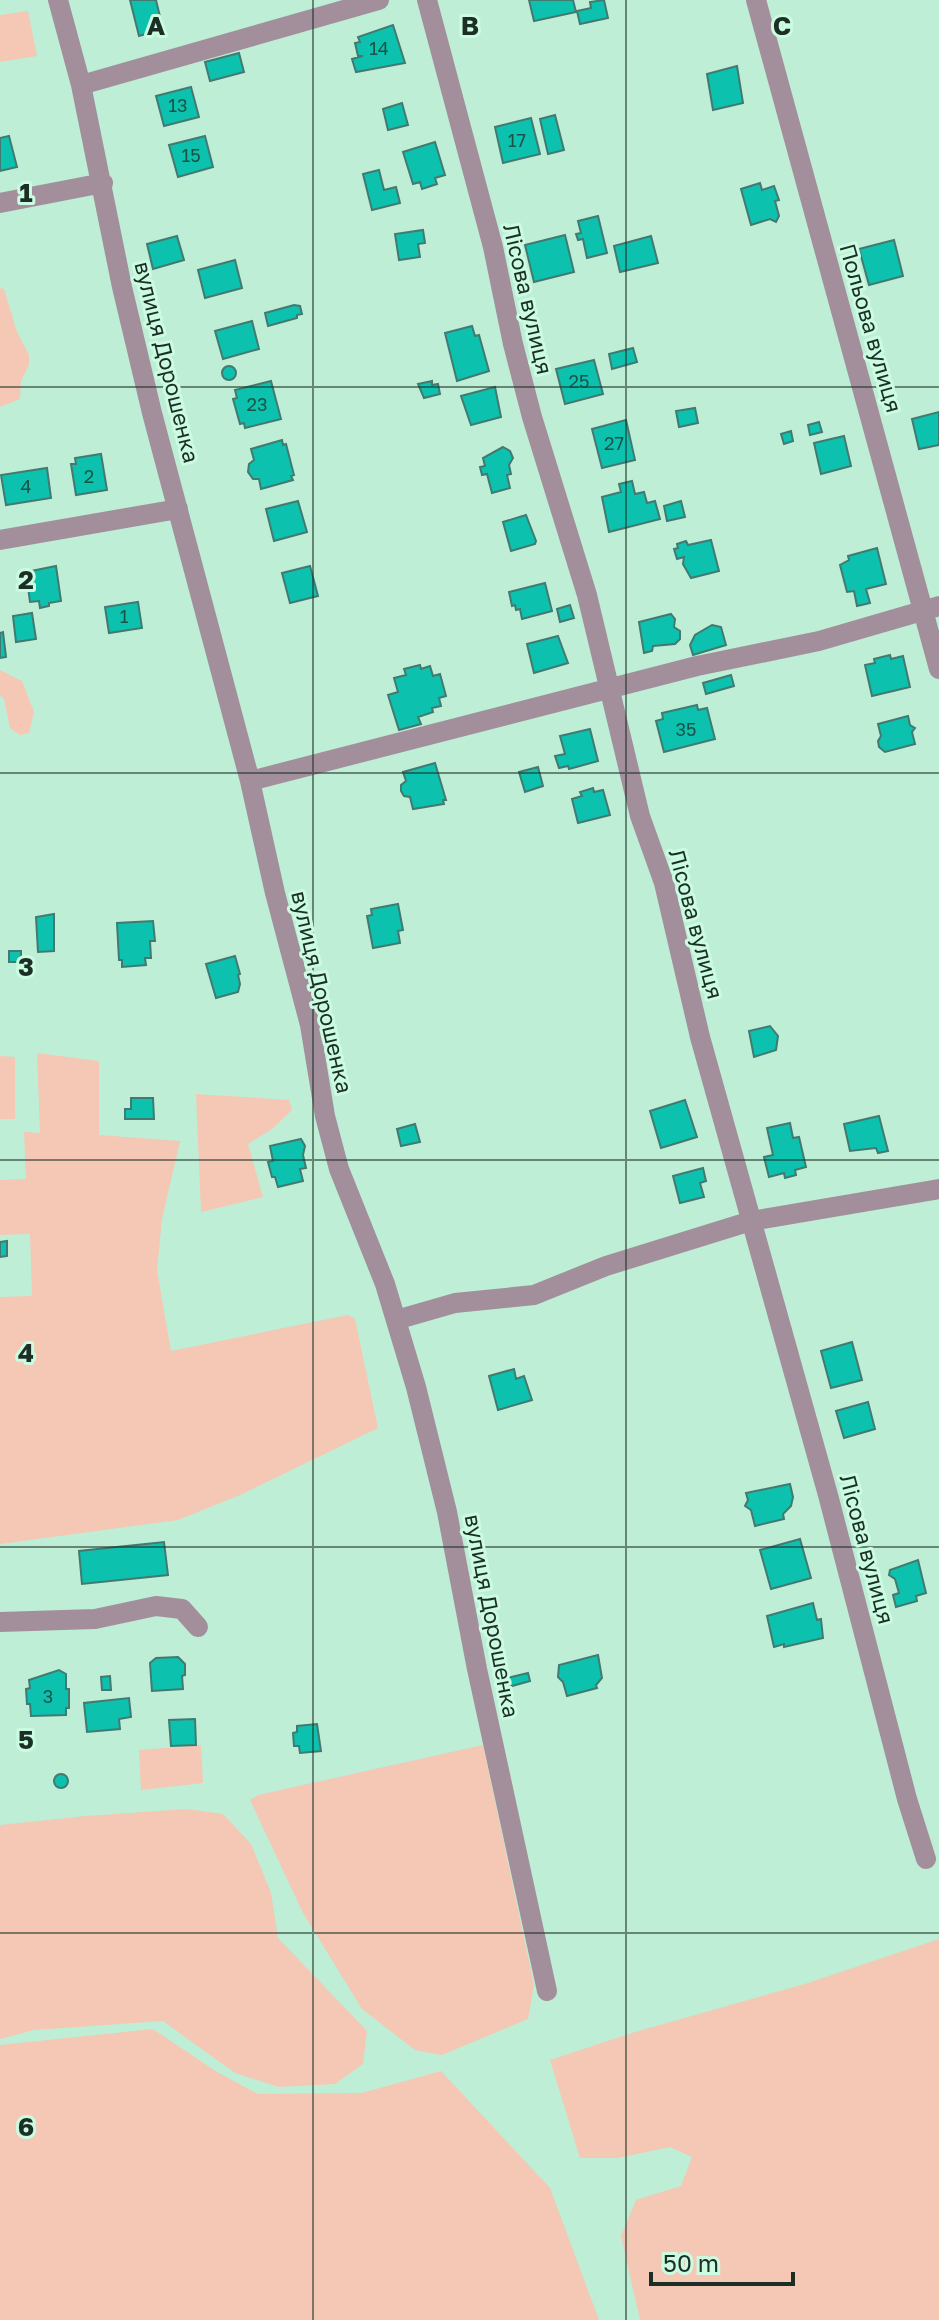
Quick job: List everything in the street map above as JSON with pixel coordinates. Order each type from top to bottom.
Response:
[{"type":"street","name":"вулиця Дорошенка","points":[[58,0],[81,85],[125,301],[152,413],[250,781],[275,893],[310,1025],[325,1116],[339,1169],[385,1284],[416,1387],[447,1512],[480,1684],[547,1991]]},
{"type":"street","points":[[81,85],[379,0]]},
{"type":"street","name":"Лісова вулиця","points":[[427,0],[493,247],[532,417],[587,595],[640,816],[664,883],[700,1037],[828,1495],[907,1799],[926,1859]]},
{"type":"street","name":"Польова вулиця","points":[[756,0],[932,608],[939,669]]},
{"type":"street","points":[[0,203],[103,183]]},
{"type":"street","points":[[0,540],[178,509]]},
{"type":"street","points":[[250,781],[711,662],[819,641],[932,608]]},
{"type":"street","points":[[396,1320],[455,1303],[534,1295],[606,1266],[751,1221],[939,1189]]},
{"type":"street","points":[[0,1622],[95,1619],[156,1606],[182,1609],[198,1627]]},
{"type":"shaded area","points":[[28,11],[37,56],[0,62],[0,15]]},
{"type":"shaded area","points":[[0,288],[4,289],[17,332],[29,355],[29,365],[21,381],[20,399],[0,407]]},
{"type":"shaded area","points":[[0,670],[22,681],[34,712],[29,733],[20,735],[10,728],[4,699],[0,695]]},
{"type":"shaded area","points":[[37,1053],[99,1061],[99,1135],[180,1141],[162,1219],[157,1270],[171,1351],[348,1315],[355,1319],[378,1428],[240,1495],[178,1520],[0,1544],[0,1297],[32,1296],[30,1234],[0,1235],[0,1180],[26,1179],[24,1132],[40,1133]]},
{"type":"shaded area","points":[[0,1056],[15,1057],[15,1119],[0,1119]]},
{"type":"shaded area","points":[[196,1094],[289,1100],[292,1110],[272,1129],[248,1144],[263,1197],[201,1212]]},
{"type":"shaded area","points":[[201,1745],[203,1783],[141,1790],[139,1750]]},
{"type":"shaded area","points":[[483,1745],[534,1985],[528,2019],[442,2055],[415,2050],[362,2009],[303,1913],[250,1800],[258,1795]]},
{"type":"shaded area","points":[[187,1809],[223,1814],[251,1844],[271,1893],[278,1938],[367,2031],[363,2064],[335,2084],[279,2087],[235,2073],[163,2021],[34,2030],[0,2039],[0,1825]]},
{"type":"shaded area","points":[[939,1939],[939,2320],[640,2320],[621,2236],[636,2200],[681,2186],[692,2157],[670,2147],[618,2158],[580,2158],[550,2060],[635,2032],[808,1983]]},
{"type":"shaded area","points":[[153,2029],[217,2072],[258,2094],[362,2093],[441,2071],[550,2188],[599,2320],[0,2320],[0,2045]]},
{"type":"building","points":[[130,0],[156,0],[163,29],[139,36]]},
{"type":"building","points":[[529,0],[573,0],[576,12],[534,21]]},
{"type":"building","points":[[604,0],[608,18],[580,24],[577,11],[591,8],[590,2]]},
{"type":"building","points":[[393,25],[405,63],[356,72],[352,59],[363,56],[358,56],[355,43],[360,42],[358,37]]},
{"type":"building","points":[[239,53],[244,72],[210,81],[205,62]]},
{"type":"building","points":[[737,66],[743,103],[713,110],[707,74]]},
{"type":"building","points":[[191,87],[199,117],[164,126],[156,96]]},
{"type":"building","points":[[402,103],[408,125],[388,130],[383,109]]},
{"type":"building","points":[[555,115],[564,150],[548,154],[540,119]]},
{"type":"building","points":[[531,118],[540,154],[503,163],[495,127]]},
{"type":"building","points":[[9,136],[17,167],[0,171],[0,138]]},
{"type":"building","points":[[205,136],[213,167],[178,177],[169,145]]},
{"type":"building","points":[[435,142],[445,175],[435,178],[437,184],[422,189],[420,182],[413,184],[403,152]]},
{"type":"building","points":[[379,170],[384,190],[396,187],[400,203],[372,210],[363,174]]},
{"type":"building","points":[[760,183],[762,190],[774,186],[779,200],[775,201],[779,216],[776,222],[770,219],[751,225],[741,189]]},
{"type":"building","points":[[598,216],[607,253],[587,258],[583,239],[578,240],[576,234],[581,233],[578,221]]},
{"type":"building","points":[[423,230],[425,243],[418,244],[420,257],[399,260],[395,234]]},
{"type":"building","points":[[565,235],[574,272],[534,282],[525,245]]},
{"type":"building","points":[[177,236],[184,260],[153,269],[147,244]]},
{"type":"building","points":[[651,236],[658,263],[620,272],[614,246]]},
{"type":"building","points":[[894,240],[903,276],[869,285],[859,249]]},
{"type":"building","points":[[235,260],[242,288],[205,298],[198,270]]},
{"type":"building","points":[[300,306],[302,314],[268,326],[265,313]]},
{"type":"building","points":[[252,321],[259,349],[223,359],[215,331]]},
{"type":"building","points":[[472,326],[475,336],[479,335],[489,371],[457,381],[445,333]]},
{"type":"building","points":[[633,348],[637,362],[612,369],[609,354]]},
{"type":"building","points":[[594,360],[603,394],[565,404],[556,369]]},
{"type":"building","points":[[229,366],[236,373],[229,380],[222,373]]},
{"type":"building","points":[[271,381],[281,419],[245,428],[244,423],[240,424],[233,399],[237,398],[235,390]]},
{"type":"building","points":[[432,381],[432,385],[438,384],[440,394],[424,398],[418,384]]},
{"type":"building","points":[[495,387],[501,417],[471,425],[461,396]]},
{"type":"building","points":[[695,408],[698,423],[679,427],[676,411]]},
{"type":"building","points":[[939,412],[939,445],[919,449],[912,419]]},
{"type":"building","points":[[626,420],[635,460],[602,468],[592,429]]},
{"type":"building","points":[[819,422],[822,432],[810,435],[808,425]]},
{"type":"building","points":[[791,431],[793,441],[784,444],[781,434]]},
{"type":"building","points":[[844,436],[851,466],[821,474],[814,443]]},
{"type":"building","points":[[282,440],[283,445],[286,444],[293,480],[261,489],[259,479],[253,479],[248,472],[249,464],[254,460],[251,449]]},
{"type":"building","points":[[503,447],[510,451],[513,458],[509,465],[511,474],[507,475],[510,488],[492,493],[487,474],[482,475],[480,467],[485,466],[483,458]]},
{"type":"building","points":[[101,454],[107,490],[76,495],[71,464],[76,464],[75,458]]},
{"type":"building","points":[[47,468],[51,498],[6,505],[1,475]]},
{"type":"building","points":[[632,481],[635,494],[644,492],[647,503],[655,501],[660,519],[609,532],[602,497],[621,492],[619,484]]},
{"type":"building","points":[[298,501],[307,532],[274,541],[266,509]]},
{"type":"building","points":[[681,501],[685,517],[667,521],[664,506]]},
{"type":"building","points":[[526,515],[535,544],[511,551],[503,522]]},
{"type":"building","points":[[711,540],[719,571],[691,578],[683,564],[684,557],[677,559],[674,549],[678,548],[677,544],[686,541],[688,545]]},
{"type":"building","points":[[877,548],[886,584],[866,589],[870,603],[857,606],[854,591],[847,592],[840,565],[849,560],[848,556]]},
{"type":"building","points":[[56,566],[61,601],[40,608],[39,601],[30,602],[26,572]]},
{"type":"building","points":[[310,566],[318,596],[290,603],[282,573]]},
{"type":"building","points":[[545,583],[552,611],[522,619],[520,609],[512,606],[509,592]]},
{"type":"building","points":[[138,602],[142,628],[109,633],[105,607]]},
{"type":"building","points":[[570,605],[574,618],[560,622],[557,609]]},
{"type":"building","points":[[32,613],[36,639],[16,642],[13,616]]},
{"type":"building","points":[[671,614],[675,619],[674,627],[680,631],[680,639],[675,644],[653,646],[652,651],[644,653],[639,622]]},
{"type":"building","points":[[712,625],[721,627],[726,645],[693,655],[690,645],[695,635]]},
{"type":"building","points":[[3,632],[6,657],[0,658],[0,633]]},
{"type":"building","points":[[558,636],[568,663],[534,673],[527,644]]},
{"type":"building","points":[[890,655],[891,659],[903,656],[910,687],[872,696],[865,665]]},
{"type":"building","points":[[420,665],[421,669],[430,666],[433,676],[440,674],[446,696],[439,698],[441,706],[432,708],[433,712],[418,717],[421,724],[399,730],[388,695],[398,692],[394,678],[406,675],[404,669]]},
{"type":"building","points":[[731,675],[734,686],[706,694],[703,683]]},
{"type":"building","points":[[697,705],[698,710],[707,708],[715,739],[664,752],[656,721],[663,719],[662,713]]},
{"type":"building","points":[[908,716],[910,725],[915,728],[912,732],[915,744],[885,752],[879,747],[881,736],[878,724]]},
{"type":"building","points":[[590,729],[598,761],[569,769],[568,766],[559,768],[555,756],[565,754],[560,736]]},
{"type":"building","points":[[435,763],[446,800],[443,800],[444,804],[413,809],[410,797],[404,796],[401,791],[401,785],[406,781],[403,772]]},
{"type":"building","points":[[538,767],[543,786],[525,792],[519,772]]},
{"type":"building","points":[[593,788],[594,792],[603,790],[610,815],[578,823],[572,799],[582,796],[580,792]]},
{"type":"building","points":[[398,904],[403,930],[398,931],[400,943],[373,948],[367,916],[372,915],[371,909]]},
{"type":"building","points":[[54,914],[54,951],[38,952],[36,917]]},
{"type":"building","points":[[153,921],[155,941],[150,941],[151,958],[145,958],[146,965],[122,967],[117,923]]},
{"type":"building","points":[[9,951],[21,951],[21,962],[9,962]]},
{"type":"building","points":[[235,956],[240,974],[238,992],[216,998],[206,964]]},
{"type":"building","points":[[770,1026],[778,1036],[776,1050],[754,1057],[749,1031]]},
{"type":"building","points":[[131,1098],[153,1098],[154,1119],[125,1119],[125,1109],[131,1109]]},
{"type":"building","points":[[685,1100],[697,1137],[661,1148],[650,1111]]},
{"type":"building","points":[[879,1116],[888,1151],[878,1153],[876,1148],[850,1151],[844,1124]]},
{"type":"building","points":[[790,1123],[793,1138],[799,1137],[806,1167],[795,1170],[796,1175],[785,1178],[784,1173],[769,1177],[764,1157],[773,1155],[767,1128]]},
{"type":"building","points":[[415,1124],[420,1142],[401,1146],[397,1129]]},
{"type":"building","points":[[301,1139],[305,1146],[303,1155],[306,1168],[300,1169],[303,1181],[278,1187],[268,1162],[273,1161],[270,1146]]},
{"type":"building","points":[[703,1168],[706,1181],[700,1183],[704,1197],[680,1203],[673,1176]]},
{"type":"building","points":[[7,1241],[7,1256],[0,1257],[0,1242]]},
{"type":"building","points":[[852,1342],[862,1380],[831,1388],[821,1351]]},
{"type":"building","points":[[514,1369],[516,1379],[524,1376],[532,1400],[498,1410],[489,1376]]},
{"type":"building","points":[[868,1402],[875,1429],[844,1438],[836,1411]]},
{"type":"building","points":[[790,1484],[793,1497],[791,1506],[783,1514],[784,1519],[755,1526],[751,1510],[745,1506],[748,1500],[746,1493]]},
{"type":"building","points":[[800,1539],[811,1578],[771,1589],[760,1550]]},
{"type":"building","points":[[164,1542],[168,1575],[82,1584],[79,1551]]},
{"type":"building","points":[[918,1560],[926,1593],[916,1596],[917,1601],[896,1607],[893,1595],[899,1593],[895,1579],[889,1575],[890,1570]]},
{"type":"building","points":[[813,1603],[817,1620],[821,1619],[823,1638],[774,1647],[767,1616]]},
{"type":"building","points":[[598,1655],[602,1678],[597,1688],[567,1696],[558,1677],[559,1665]]},
{"type":"building","points":[[178,1657],[185,1664],[183,1689],[152,1691],[150,1663],[156,1658]]},
{"type":"building","points":[[59,1670],[66,1674],[66,1689],[69,1689],[66,1715],[31,1716],[26,1689],[30,1688],[29,1680]]},
{"type":"building","points":[[528,1673],[530,1681],[505,1688],[503,1679]]},
{"type":"building","points":[[110,1676],[111,1690],[102,1690],[101,1677]]},
{"type":"building","points":[[129,1698],[131,1717],[119,1719],[120,1729],[87,1732],[84,1703]]},
{"type":"building","points":[[195,1719],[196,1745],[171,1746],[169,1720]]},
{"type":"building","points":[[317,1724],[321,1751],[300,1753],[299,1746],[294,1746],[293,1733],[297,1732],[297,1726]]},
{"type":"building","points":[[61,1774],[68,1781],[61,1788],[54,1781]]}]
